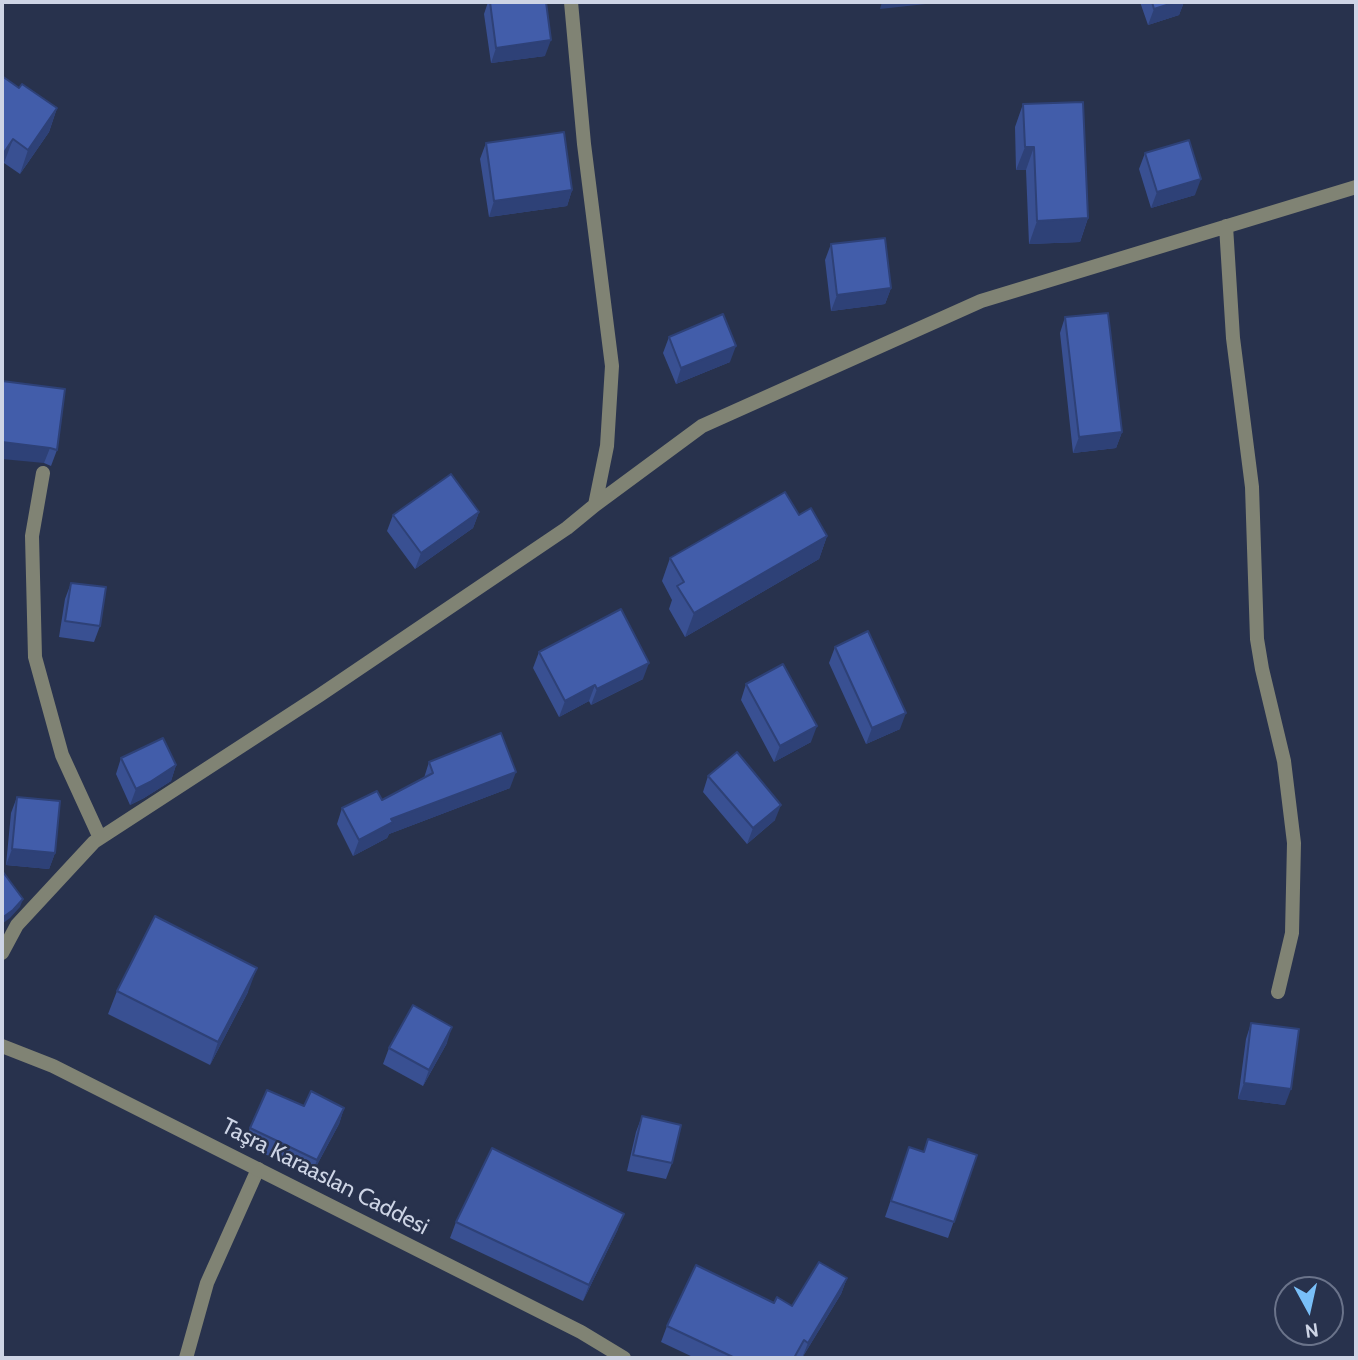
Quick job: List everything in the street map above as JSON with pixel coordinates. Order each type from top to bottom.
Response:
[{"type":"street","points":[[571,2],[584,144],[612,366],[607,446],[595,505]]},
{"type":"street","points":[[2,953],[17,925],[94,842],[354,672],[567,528],[702,426],[981,301],[1356,187]]},
{"type":"street","points":[[1226,226],[1233,338],[1252,486],[1257,639],[1284,761],[1294,843],[1292,933],[1278,992]]},
{"type":"street","points":[[43,473],[32,536],[35,657],[62,755],[100,838]]},
{"type":"street","name":"Taşra Karaaslan Caddesi","points":[[2,1046],[53,1066],[581,1332],[624,1358]]},
{"type":"street","points":[[186,1358],[207,1283],[258,1169]]},
{"type":"building","points":[[490,2],[546,2],[551,40],[496,48]]},
{"type":"building","points":[[1152,2],[1176,2],[1154,9]]},
{"type":"building","points":[[2,76],[19,88],[22,84],[57,108],[28,150],[13,139],[2,153]]},
{"type":"building","points":[[1083,102],[1088,218],[1037,221],[1034,147],[1025,147],[1023,104]]},
{"type":"building","points":[[564,132],[572,190],[494,201],[486,143]]},
{"type":"building","points":[[1189,140],[1201,179],[1157,192],[1145,153]]},
{"type":"building","points":[[885,238],[891,288],[837,295],[831,244]]},
{"type":"building","points":[[1108,313],[1122,432],[1079,437],[1065,317]]},
{"type":"building","points":[[723,314],[736,346],[681,368],[669,337]]},
{"type":"building","points":[[2,381],[65,389],[57,450],[2,442]]},
{"type":"building","points":[[451,474],[479,512],[421,553],[393,515]]},
{"type":"building","points":[[785,492],[799,515],[811,508],[827,536],[694,613],[677,586],[684,582],[670,558]]},
{"type":"building","points":[[71,583],[106,587],[100,626],[65,621]]},
{"type":"building","points":[[621,609],[649,663],[597,689],[595,685],[565,701],[539,652]]},
{"type":"building","points":[[868,631],[906,713],[872,728],[835,647]]},
{"type":"building","points":[[783,664],[817,726],[780,746],[746,684]]},
{"type":"building","points":[[501,733],[516,772],[391,819],[393,822],[359,840],[342,808],[377,791],[382,800],[433,773],[429,762]]},
{"type":"building","points":[[163,738],[176,765],[136,789],[121,758]]},
{"type":"building","points":[[737,752],[781,805],[753,828],[708,776]]},
{"type":"building","points":[[17,797],[60,801],[55,853],[12,849]]},
{"type":"building","points":[[2,873],[23,899],[2,918]]},
{"type":"building","points":[[155,916],[257,968],[218,1042],[117,991]]},
{"type":"building","points":[[413,1005],[452,1027],[429,1070],[389,1048]]},
{"type":"building","points":[[1251,1023],[1299,1029],[1291,1089],[1244,1083]]},
{"type":"building","points":[[267,1090],[304,1106],[311,1091],[344,1108],[317,1160],[250,1128]]},
{"type":"building","points":[[642,1116],[681,1125],[672,1163],[633,1155]]},
{"type":"building","points":[[928,1139],[977,1155],[954,1222],[891,1201],[909,1147],[924,1152]]},
{"type":"building","points":[[492,1148],[624,1214],[589,1285],[456,1222]]},
{"type":"building","points":[[819,1262],[847,1278],[808,1343],[804,1340],[794,1358],[735,1358],[667,1326],[696,1265],[774,1303],[777,1297],[792,1306]]}]
